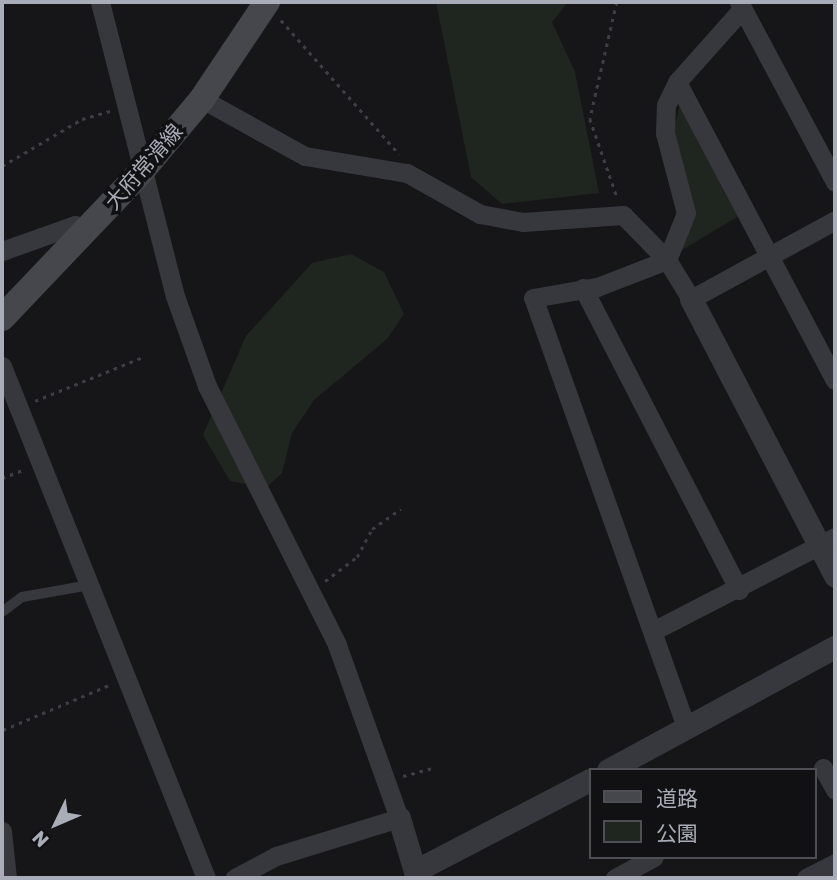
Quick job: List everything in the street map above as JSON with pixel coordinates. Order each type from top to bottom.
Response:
[{"type":"main road","name":"大府常滑線","points":[[2,318],[89,230],[141,172],[202,99],[266,3]]},
{"type":"street","points":[[100,2],[130,108],[141,172],[206,386],[337,645],[399,818],[416,875],[588,781]]},
{"type":"street","points":[[685,724],[533,298],[583,288],[667,260],[686,213],[665,133],[666,105],[677,82],[741,5],[835,182]]},
{"type":"street","points":[[677,82],[835,380]]},
{"type":"street","points":[[202,99],[305,156],[407,173],[480,214],[512,220],[623,215],[667,260],[691,299],[827,542],[835,576]]},
{"type":"street","points":[[691,299],[835,220]]},
{"type":"street","points":[[2,251],[75,225],[89,230]]},
{"type":"street","points":[[583,288],[739,590]]},
{"type":"street","points":[[2,366],[206,878]]},
{"type":"street","points":[[653,631],[739,590],[827,542]]},
{"type":"street","points":[[616,768],[635,763],[685,724],[835,647]]},
{"type":"street","points":[[824,767],[835,790]]},
{"type":"street","points":[[235,878],[276,856],[399,818]]},
{"type":"street","points":[[2,831],[7,878]]},
{"type":"street","points":[[615,878],[650,859]]},
{"type":"street","points":[[806,878],[835,863]]},
{"type":"lane","points":[[2,612],[22,597],[90,585]]},
{"type":"path","points":[[617,2],[590,119],[623,215]]},
{"type":"path","points":[[266,3],[398,153],[407,173]]},
{"type":"path","points":[[2,166],[82,119],[130,108]]},
{"type":"path","points":[[19,407],[145,356]]},
{"type":"path","points":[[2,478],[41,463]]},
{"type":"path","points":[[311,593],[357,558],[372,529],[401,509]]},
{"type":"path","points":[[3,730],[125,677]]},
{"type":"path","points":[[386,781],[433,768]]},
{"type":"green space","points":[[436,2],[568,2],[552,22],[575,72],[599,193],[502,204],[471,177]]},
{"type":"green space","points":[[680,104],[739,216],[675,254],[682,239],[673,134]]},
{"type":"green space","points":[[351,254],[384,272],[404,314],[387,339],[314,400],[292,433],[282,473],[266,488],[230,481],[203,435],[246,336],[312,263]]}]
